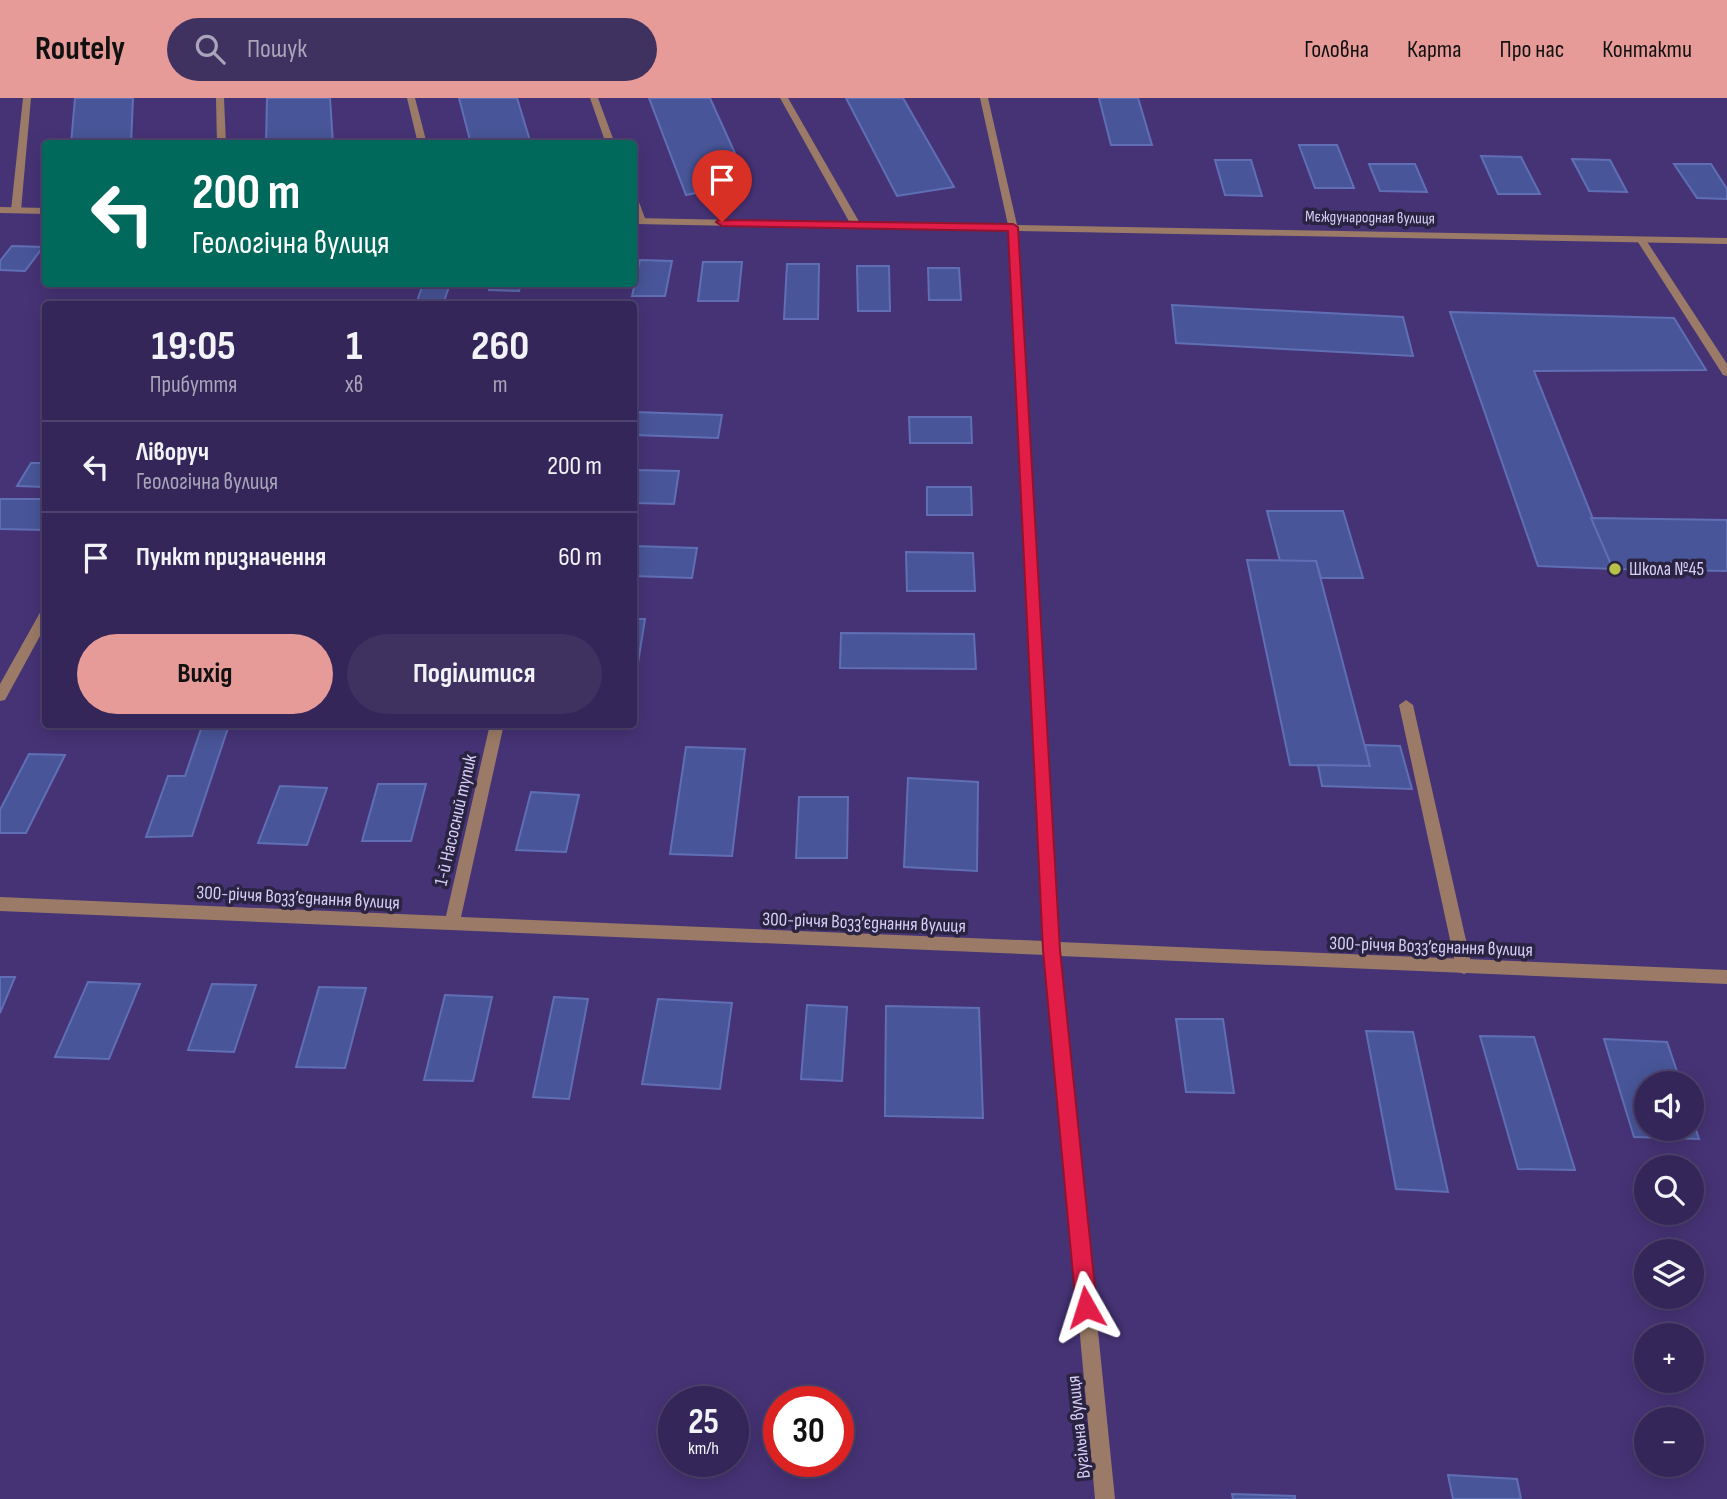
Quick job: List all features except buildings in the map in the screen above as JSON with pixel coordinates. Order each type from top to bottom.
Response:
[{"type":"street","points":[[16,210],[27,98]]},
{"type":"street","points":[[219,98],[222,140]]},
{"type":"street","points":[[411,98],[422,140]]},
{"type":"street","points":[[594,98],[610,140]]},
{"type":"street","points":[[784,98],[856,225]]},
{"type":"street","name":"Вугільна вулиця","points":[[984,98],[1013,227],[1052,950],[1105,1499]]},
{"type":"street","points":[[0,210],[42,211]]},
{"type":"street","name":"Мєждународная вулиця","points":[[637,221],[1727,241]]},
{"type":"street","points":[[1641,239],[1727,372]]},
{"type":"street","points":[[0,696],[42,619]]},
{"type":"street","points":[[1406,705],[1464,967]]},
{"type":"street","name":"1-й Насосний тупик","points":[[452,924],[497,728]]},
{"type":"street","name":"300-річчя Возз’єднання вулиця","points":[[0,904],[1727,977]]},
{"type":"place","name":"Школа №45","points":[[1615,569]]},
{"type":"route","points":[[722,222],[1013,227],[1052,950],[1086,1307]]}]
